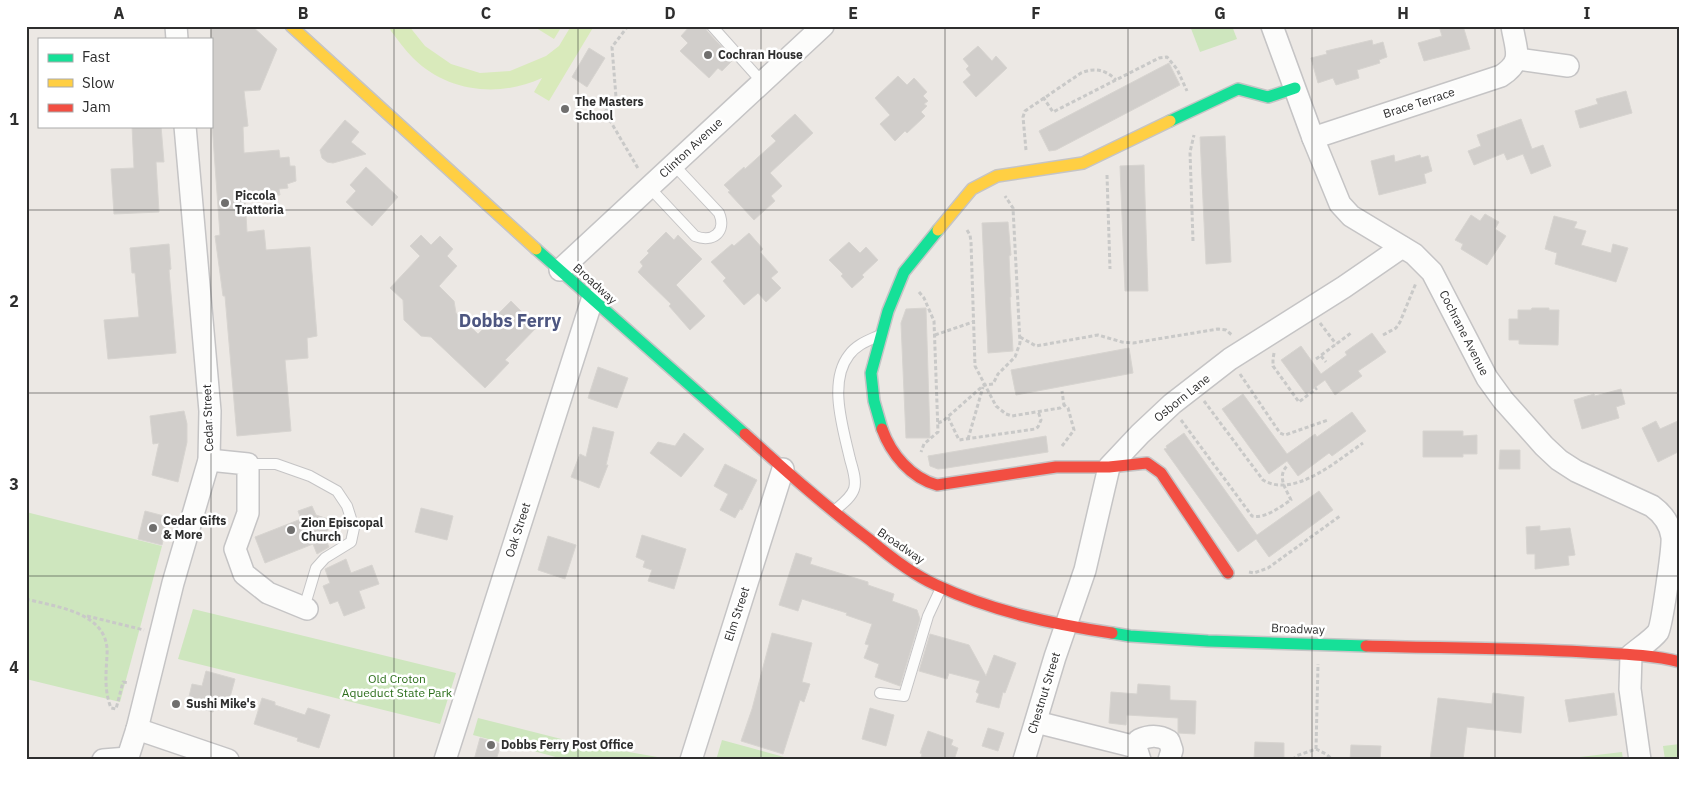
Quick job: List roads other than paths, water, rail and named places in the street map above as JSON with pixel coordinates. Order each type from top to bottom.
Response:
[{"type":"main road","name":"Broadway","points":[[291,26],[592,300],[783,469],[833,512],[900,564],[942,587],[1012,614],[1065,626],[1130,636],[1208,641],[1472,649],[1533,649],[1631,655],[1664,658],[1680,662]]},
{"type":"main road","points":[[1228,573],[1160,473],[1147,462],[1109,467],[1056,467],[937,484],[926,482],[897,458],[883,432],[874,401],[871,373],[888,311],[904,272],[972,189],[997,176],[1083,163],[1238,89],[1268,97],[1295,88]]},
{"type":"street","name":"Clinton Avenue","points":[[560,270],[822,26]]},
{"type":"street","name":"Cochrane Avenue","points":[[1272,26],[1313,138],[1340,204],[1351,216],[1414,254],[1432,272],[1487,378],[1503,400],[1544,446],[1559,460],[1576,471],[1652,506],[1663,514],[1672,538],[1671,561],[1658,632],[1631,655]]},
{"type":"street","points":[[1512,26],[1518,59],[1568,66]]},
{"type":"street","name":"Brace Terrace","points":[[1313,138],[1500,76],[1512,69],[1518,59]]},
{"type":"street","name":"Cedar Street","points":[[127,759],[137,729],[173,583],[209,460],[210,411],[185,128]]},
{"type":"street","name":"Osborn Lane","points":[[1065,626],[1084,570],[1109,467],[1172,404],[1238,354],[1402,247]]},
{"type":"street","name":"Oak Street","points":[[445,760],[592,300]]},
{"type":"street","points":[[209,460],[248,464],[248,513],[234,549],[244,574],[268,593],[306,609]]},
{"type":"street","name":"Elm Street","points":[[691,760],[783,469]]},
{"type":"street","name":"Chestnut Street","points":[[1024,760],[1065,626]]},
{"type":"street","points":[[1631,655],[1630,689],[1640,760]]},
{"type":"street","points":[[1036,722],[1138,753],[1139,740],[1146,737],[1162,737],[1170,741],[1172,750],[1169,760]]},
{"type":"street","points":[[137,729],[228,760]]},
{"type":"street","points":[[103,760],[127,759]]},
{"type":"lane","points":[[712,26],[762,82]]},
{"type":"lane","points":[[649,187],[695,236],[702,239],[711,238],[717,233],[722,220],[719,213],[673,164]]},
{"type":"lane","points":[[833,512],[846,502],[854,488],[854,475],[839,411],[838,380],[849,355],[859,346],[882,334]]},
{"type":"lane","points":[[248,464],[276,464],[310,476],[337,491],[347,506],[354,528],[350,542],[325,558],[316,568],[306,609]]},
{"type":"lane","points":[[880,692],[904,696],[928,616],[942,587]]},
{"type":"place","name":"Cochran House","points":[[708,55]]},
{"type":"place","name":"The Masters School","points":[[565,109]]},
{"type":"place","name":"Piccola Trattoria","points":[[225,203]]},
{"type":"place","name":"Cedar Gifts & More","points":[[153,528]]},
{"type":"place","name":"Zion Episcopal Church","points":[[291,530]]},
{"type":"place","name":"Sushi Mike's","points":[[176,704]]},
{"type":"place","name":"Dobbs Ferry Post Office","points":[[491,745]]},
{"type":"district","name":"Dobbs Ferry","points":[[510,321]]},
{"type":"park label","name":"Old Croton Aqueduct State Park","points":[[397,686]]}]
